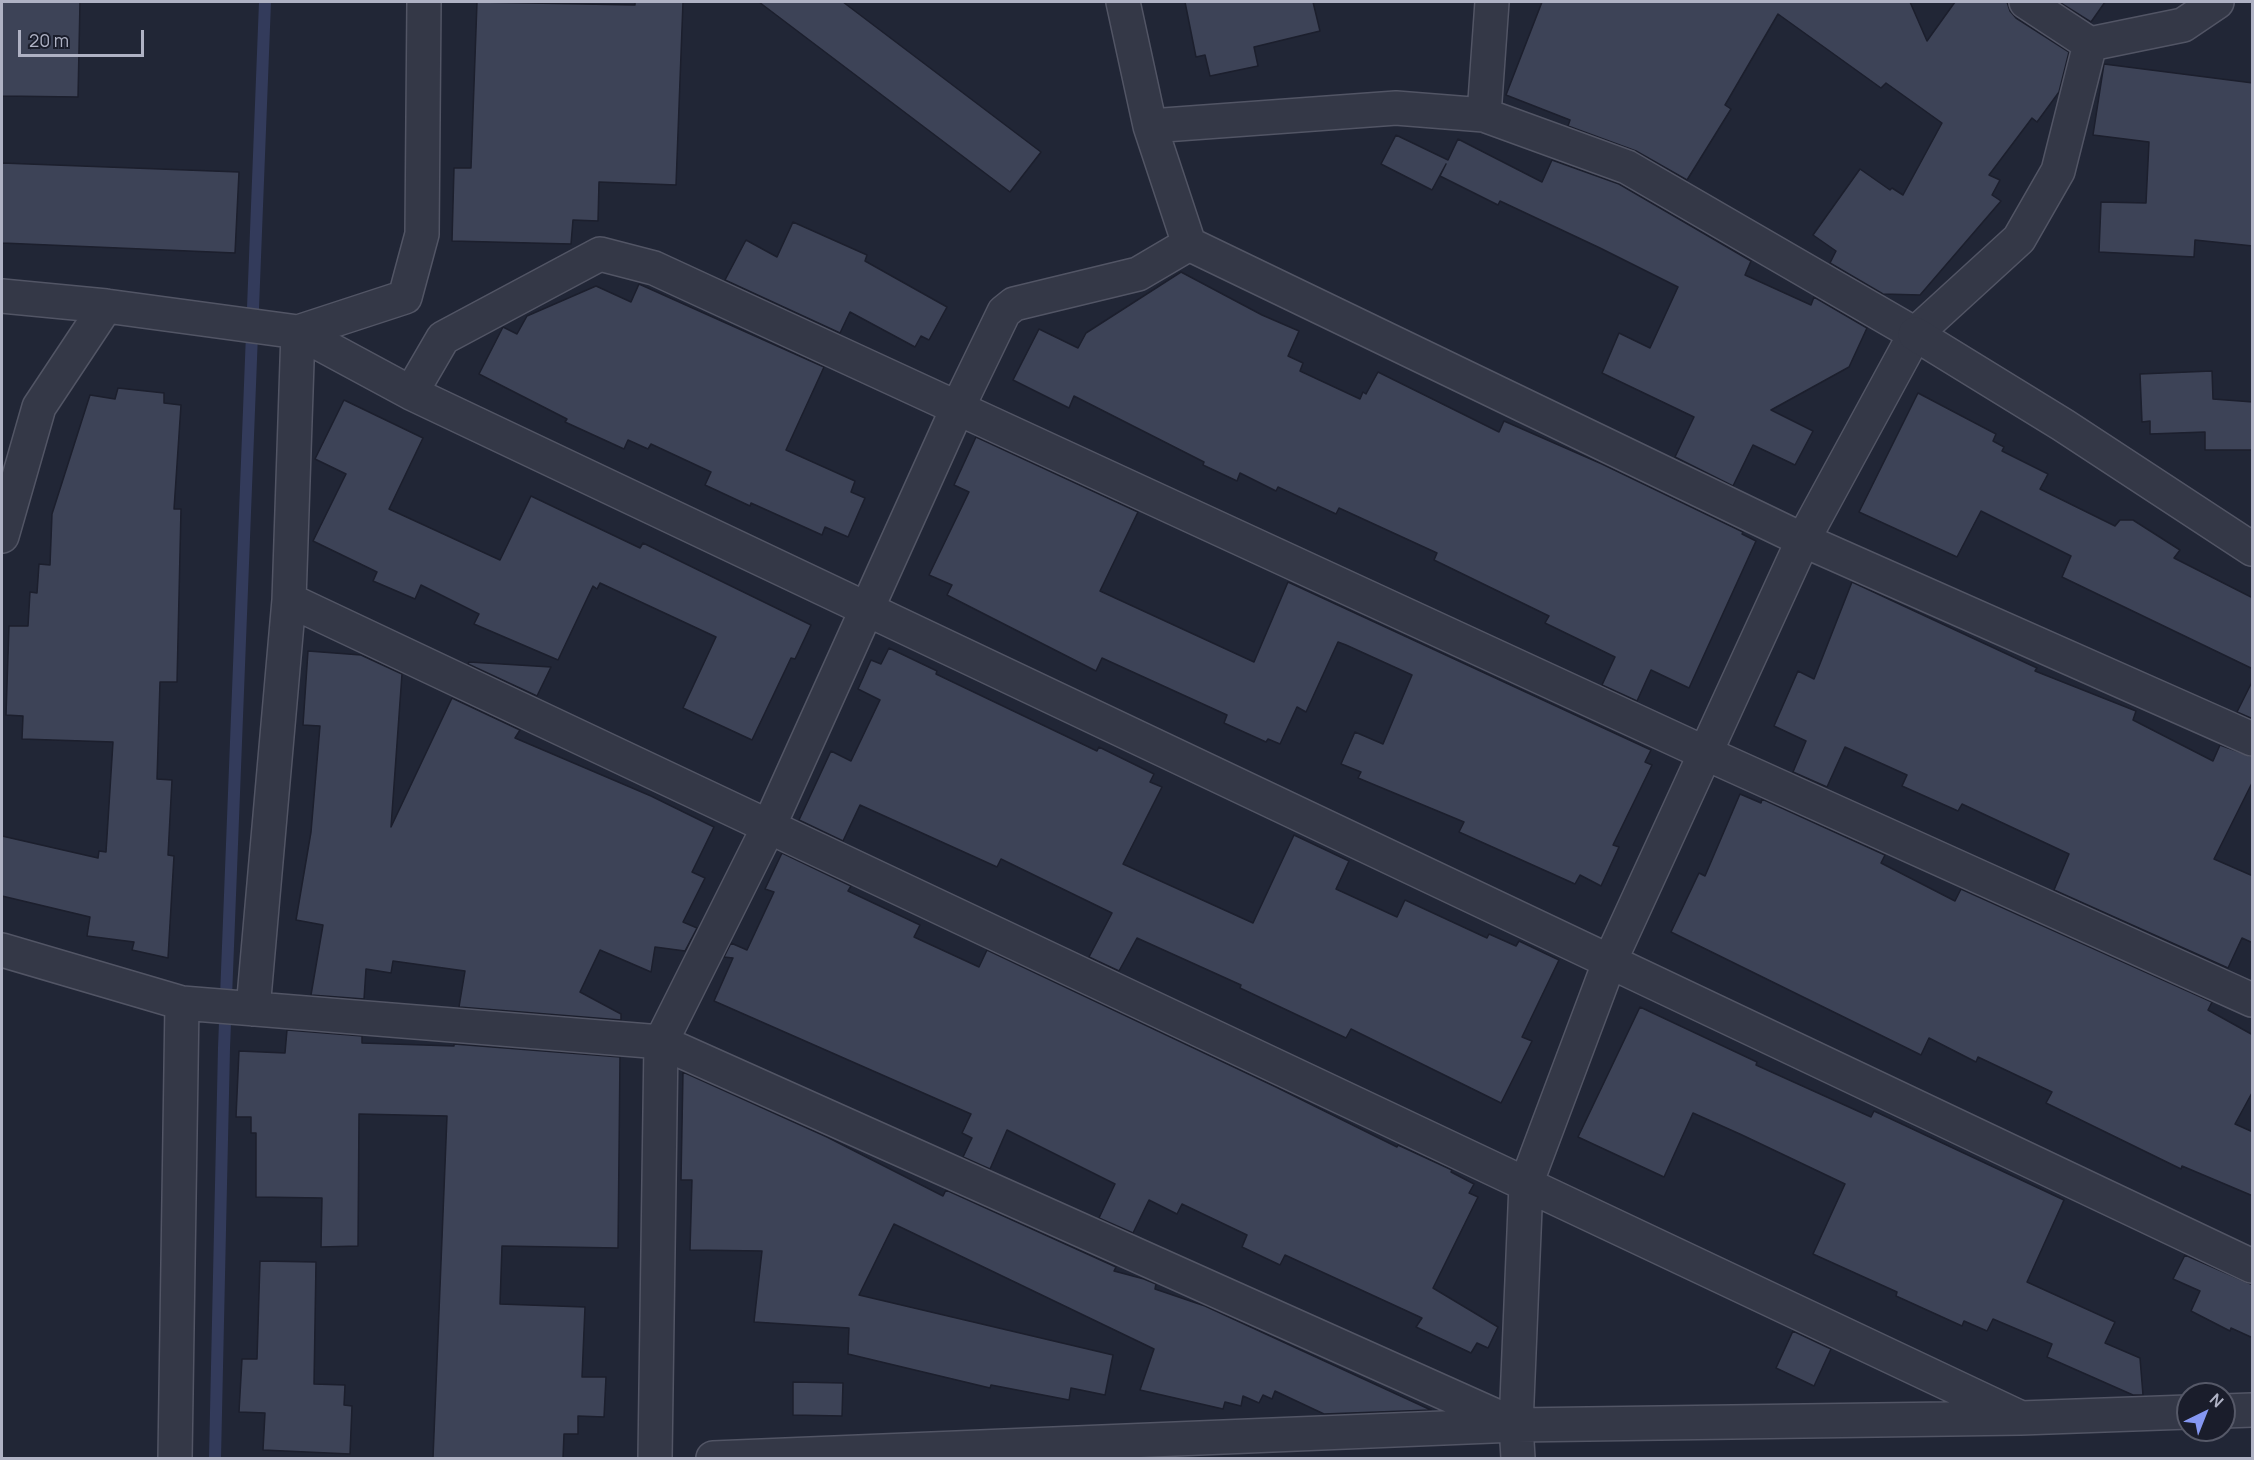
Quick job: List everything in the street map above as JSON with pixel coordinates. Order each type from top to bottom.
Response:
[{"type":"street","points":[[298,332],[405,297],[422,234],[424,2]]},
{"type":"street","points":[[1123,2],[1150,126],[1189,244],[1803,540],[2253,740]]},
{"type":"street","points":[[1484,115],[1492,2]]},
{"type":"street","points":[[2026,2],[2090,44],[2183,25],[2217,2]]},
{"type":"street","points":[[1518,1458],[1516,1425],[1526,1184],[1609,963],[1803,540],[1915,334],[2019,238],[2058,171],[2090,44]]},
{"type":"street","points":[[1150,126],[1396,108],[1484,115],[1627,167],[1915,334],[2063,425],[2253,549]]},
{"type":"street","points":[[656,1458],[661,1042],[769,826],[958,407],[1004,312],[1014,304],[1138,274],[1189,244]]},
{"type":"street","points":[[411,393],[443,338],[600,254],[654,268],[1705,753],[2253,1000]]},
{"type":"street","points":[[2,296],[106,306],[298,332],[411,393],[867,611],[2253,1266]]},
{"type":"street","points":[[2,536],[39,407],[106,306]]},
{"type":"street","points":[[253,1009],[289,600],[298,332]]},
{"type":"street","points":[[289,600],[2021,1418]]},
{"type":"street","points":[[2,950],[182,1003],[661,1042],[1516,1425]]},
{"type":"street","points":[[175,1458],[182,1003]]},
{"type":"street","points":[[2236,1411],[2253,1410]]},
{"type":"street","points":[[713,1458],[1516,1425],[2021,1418],[2176,1412]]},
{"type":"building","points":[[2,2],[80,2],[78,97],[2,96]]},
{"type":"building","points":[[477,2],[635,5],[635,2],[683,2],[676,185],[599,182],[598,221],[573,220],[571,244],[452,241],[454,168],[471,168]]},
{"type":"building","points":[[759,2],[843,2],[1041,152],[1010,192]]},
{"type":"building","points":[[1185,2],[1313,2],[1320,31],[1254,47],[1258,66],[1210,76],[1205,55],[1196,57]]},
{"type":"building","points":[[1542,2],[1910,2],[1927,41],[1955,2],[2007,2],[2016,18],[2069,52],[2059,92],[2037,122],[2032,118],[1989,175],[2000,180],[1992,195],[2001,201],[1920,295],[1883,294],[1830,263],[1836,251],[1813,235],[1860,169],[1890,190],[1892,188],[1903,195],[1942,123],[1886,83],[1881,88],[1778,14],[1725,105],[1731,109],[1687,180],[1636,151],[1568,126],[1570,120],[1506,95]]},
{"type":"building","points":[[2059,2],[2105,2],[2091,22]]},
{"type":"building","points":[[2104,64],[2253,83],[2253,246],[2195,240],[2194,257],[2099,252],[2101,202],[2146,203],[2149,142],[2093,135]]},
{"type":"building","points":[[1396,135],[1448,160],[1458,139],[1542,182],[1552,160],[1619,184],[1751,261],[1745,275],[1811,305],[1814,297],[1867,328],[1849,367],[1771,410],[1813,431],[1795,465],[1753,445],[1733,486],[1675,457],[1694,417],[1602,373],[1619,333],[1650,348],[1678,287],[1500,201],[1498,205],[1440,176],[1446,164],[1432,190],[1381,164]]},
{"type":"building","points":[[2,163],[239,172],[235,253],[2,243]]},
{"type":"building","points":[[793,222],[867,255],[865,261],[947,307],[929,340],[921,336],[915,347],[850,312],[840,333],[725,280],[746,240],[777,257]]},
{"type":"building","points":[[1181,272],[1262,315],[1299,331],[1288,356],[1303,363],[1300,371],[1360,399],[1363,392],[1366,394],[1378,372],[1499,432],[1504,421],[1602,464],[1743,532],[1742,534],[1756,541],[1689,688],[1651,670],[1637,701],[1602,685],[1615,657],[1545,623],[1549,616],[1434,560],[1437,553],[1339,508],[1336,514],[1278,487],[1276,491],[1240,473],[1237,481],[1074,396],[1069,408],[1013,380],[1039,329],[1078,348],[1086,333]]},
{"type":"building","points":[[639,284],[824,367],[786,450],[855,481],[851,492],[865,498],[848,537],[825,527],[822,535],[751,503],[750,506],[705,485],[711,472],[651,444],[648,449],[628,440],[624,449],[565,422],[567,419],[479,374],[503,327],[517,334],[527,316],[596,286],[631,302]]},
{"type":"building","points":[[2212,371],[2213,399],[2253,402],[2253,450],[2205,450],[2205,432],[2150,434],[2150,421],[2142,422],[2140,374]]},
{"type":"building","points":[[118,388],[164,393],[164,403],[181,405],[174,509],[181,509],[177,682],[160,682],[157,779],[172,780],[168,855],[174,856],[168,958],[132,950],[134,942],[87,936],[90,917],[2,896],[2,836],[98,858],[99,851],[106,852],[113,742],[22,739],[23,716],[6,715],[9,626],[28,626],[30,592],[37,593],[39,564],[50,565],[52,514],[90,395],[115,399]]},
{"type":"building","points":[[1918,393],[1996,434],[1993,441],[2004,447],[2002,451],[2048,474],[2040,489],[2115,526],[2120,520],[2133,520],[2180,550],[2174,558],[2253,598],[2253,669],[2062,577],[2071,556],[1981,511],[1957,557],[1859,512]]},
{"type":"building","points":[[344,400],[423,438],[389,509],[500,560],[531,496],[640,548],[643,543],[811,625],[795,659],[791,658],[752,740],[683,708],[716,637],[600,583],[597,589],[593,586],[558,660],[474,624],[479,614],[421,585],[415,599],[373,581],[377,572],[313,541],[346,474],[315,459]]},
{"type":"building","points":[[976,437],[1138,512],[1100,591],[1254,662],[1288,582],[1651,750],[1645,762],[1652,765],[1613,845],[1619,847],[1601,886],[1580,875],[1575,884],[1459,832],[1464,822],[1358,778],[1361,772],[1341,764],[1355,732],[1383,744],[1412,675],[1346,645],[1338,642],[1306,712],[1297,707],[1280,744],[1268,739],[1266,742],[1224,723],[1227,715],[1102,658],[1096,671],[947,595],[952,585],[929,575],[969,492],[954,485]]},
{"type":"building","points":[[1852,582],[2037,668],[2035,671],[2136,711],[2133,720],[2213,761],[2220,745],[2253,757],[2253,781],[2214,859],[2253,876],[2253,943],[2242,938],[2228,968],[2054,890],[2069,854],[1962,804],[1958,811],[1902,786],[1907,775],[1845,747],[1827,787],[1793,772],[1806,741],[1774,726],[1798,671],[1814,679]]},
{"type":"building","points":[[889,648],[937,671],[936,674],[1097,751],[1099,747],[1154,774],[1150,782],[1162,787],[1123,864],[1253,923],[1294,835],[1349,861],[1336,889],[1397,917],[1405,900],[1487,938],[1489,934],[1516,946],[1519,941],[1559,960],[1522,1037],[1532,1041],[1501,1103],[1351,1029],[1346,1038],[1240,988],[1241,985],[1137,938],[1119,971],[1089,957],[1112,913],[1001,859],[997,867],[860,805],[843,841],[799,820],[831,751],[851,761],[880,700],[858,689],[871,660],[881,664]]},
{"type":"building","points":[[308,651],[361,655],[402,674],[391,827],[452,698],[520,730],[515,738],[651,796],[714,827],[692,872],[705,878],[683,922],[697,928],[685,951],[655,947],[651,972],[600,950],[580,992],[621,1014],[621,1020],[459,1007],[465,971],[393,961],[391,973],[366,969],[364,999],[311,995],[323,925],[296,920],[311,832],[320,726],[303,725]]},
{"type":"building","points":[[469,662],[551,667],[537,696],[468,664]]},
{"type":"building","points":[[2253,680],[2253,719],[2237,712]]},
{"type":"building","points":[[1740,794],[1761,803],[1762,799],[1885,855],[1881,863],[1955,901],[1961,889],[2212,1002],[2208,1010],[2253,1035],[2253,1091],[2235,1124],[2253,1132],[2253,1196],[2182,1166],[2181,1169],[2046,1103],[2052,1092],[1978,1057],[1976,1062],[1929,1038],[1921,1055],[1671,932],[1699,873],[1705,876]]},
{"type":"building","points":[[782,853],[851,886],[848,891],[920,925],[914,937],[979,967],[987,950],[1397,1147],[1398,1145],[1452,1170],[1451,1172],[1474,1184],[1469,1193],[1478,1197],[1433,1288],[1498,1327],[1488,1348],[1477,1343],[1471,1353],[1416,1327],[1422,1318],[1285,1255],[1280,1265],[1242,1247],[1247,1235],[1182,1204],[1177,1214],[1149,1200],[1133,1233],[1099,1218],[1115,1184],[1007,1130],[990,1169],[963,1157],[972,1138],[962,1133],[971,1114],[714,1001],[733,958],[724,957],[731,943],[747,950],[774,892],[765,889]]},
{"type":"building","points":[[1640,1007],[1757,1062],[1756,1065],[1871,1117],[1874,1111],[2064,1200],[2027,1282],[2115,1322],[2105,1343],[2140,1358],[2143,1395],[2133,1395],[2047,1357],[2052,1344],[1993,1319],[1987,1331],[1964,1321],[1962,1326],[1896,1296],[1897,1292],[1813,1254],[1845,1184],[1742,1135],[1693,1113],[1664,1177],[1578,1137]]},
{"type":"building","points":[[287,1030],[362,1036],[362,1043],[454,1046],[454,1044],[620,1057],[618,1248],[502,1246],[500,1304],[585,1307],[582,1377],[606,1377],[604,1417],[578,1416],[578,1434],[564,1434],[563,1458],[433,1458],[447,1116],[359,1114],[358,1246],[321,1247],[322,1198],[256,1197],[256,1133],[251,1133],[251,1117],[236,1117],[239,1051],[285,1053]]},
{"type":"building","points":[[683,1072],[827,1137],[943,1196],[946,1190],[1116,1267],[1114,1271],[1156,1284],[1155,1289],[1205,1306],[1431,1410],[1324,1414],[1275,1391],[1272,1399],[1263,1395],[1259,1403],[1243,1396],[1241,1406],[1225,1402],[1223,1409],[1140,1390],[1154,1349],[894,1224],[859,1295],[1113,1355],[1105,1395],[1071,1388],[1069,1400],[991,1385],[990,1388],[848,1354],[849,1328],[754,1322],[762,1251],[690,1250],[692,1180],[681,1180]]},
{"type":"building","points":[[2185,1255],[2253,1285],[2253,1338],[2231,1328],[2230,1331],[2191,1311],[2200,1291],[2173,1279]]},
{"type":"building","points":[[260,1261],[316,1262],[314,1384],[345,1385],[344,1405],[352,1406],[350,1454],[263,1450],[265,1413],[239,1412],[242,1359],[257,1359]]},
{"type":"building","points":[[1793,1331],[1831,1349],[1814,1386],[1776,1368]]},
{"type":"building","points":[[793,1382],[843,1383],[842,1416],[793,1415]]},
{"type":"waterway","points":[[215,1458],[224,1048],[265,2]]}]
